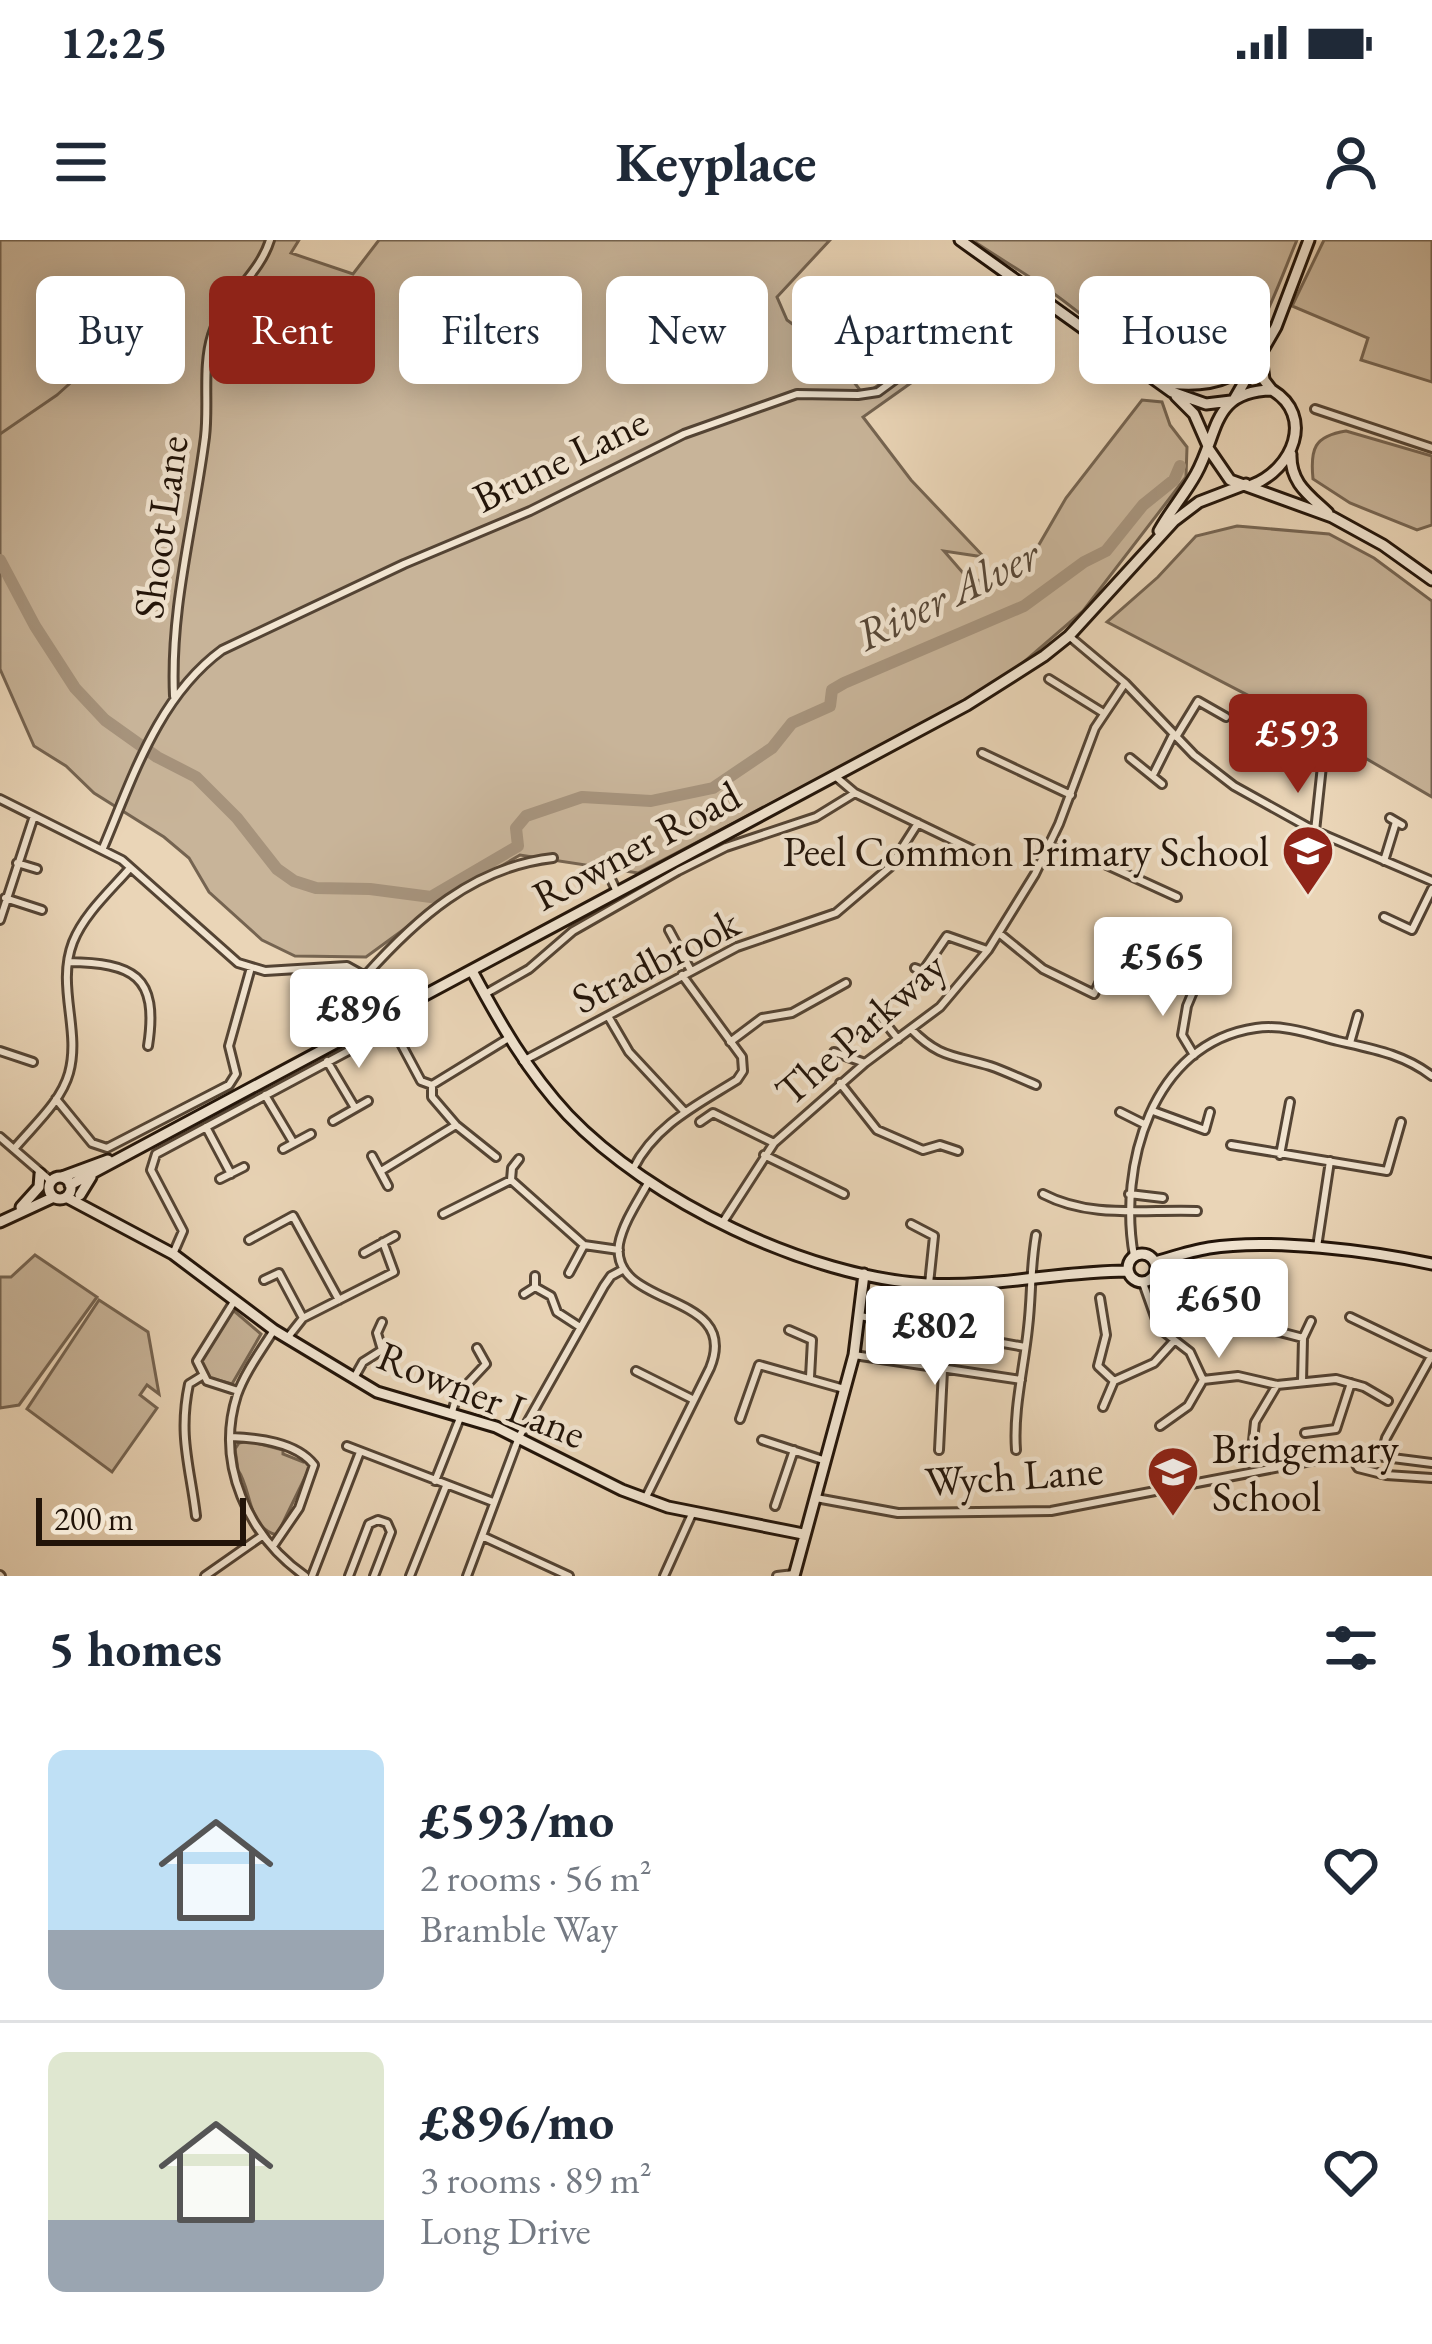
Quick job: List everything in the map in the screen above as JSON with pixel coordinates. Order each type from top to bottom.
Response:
[{"type":"main road","points":[[961,240],[1012,276]]},
{"type":"main road","points":[[1270,333],[1309,240]]},
{"type":"main road","points":[[1160,384],[1194,414],[1222,473],[1332,517],[1432,580]]},
{"type":"main road","points":[[1208,447],[1215,425],[1242,384]]},
{"type":"main road","points":[[1269,384],[1296,416],[1290,465],[1299,486],[1332,517]]},
{"type":"main road","points":[[1172,392],[1205,404],[1271,390]]},
{"type":"main road","name":"Rowner Road","points":[[3,1220],[967,705],[1044,656],[1131,572],[1197,472],[1208,447]]},
{"type":"main road","points":[[1249,485],[1280,467],[1291,450]]},
{"type":"main road","name":"Rowner Road","points":[[1150,546],[1198,502],[1249,485]]},
{"type":"main road","points":[[472,970],[507,1039],[571,1118],[633,1169],[724,1222],[795,1253],[864,1274],[929,1284],[981,1284],[1056,1272],[1127,1271]]},
{"type":"main road","name":"Rowner Road","points":[[3,1220],[119,1157]]},
{"type":"main road","points":[[21,1207],[39,1187],[40,1174]]},
{"type":"main road","name":"Rowner Lane","points":[[63,1189],[102,1217],[173,1254],[287,1339],[391,1397],[457,1413],[519,1437],[645,1499],[692,1514],[802,1534]]},
{"type":"main road","points":[[1155,1262],[1209,1248],[1316,1250],[1432,1264]]},
{"type":"main road","points":[[1147,1255],[1155,1262],[1156,1273],[1143,1283],[1127,1271],[1134,1256],[1147,1255]]},
{"type":"main road","points":[[794,1575],[854,1355],[864,1274]]},
{"type":"street","name":"Shoot Lane","points":[[174,697],[178,590],[201,466],[210,342],[219,318],[259,265],[270,240]]},
{"type":"street","name":"Brune Lane","points":[[103,848],[174,697],[198,668],[240,640],[437,549],[530,512],[662,443],[779,398],[810,392],[858,395],[878,392],[889,384]]},
{"type":"street","points":[[1315,409],[1326,420],[1432,448]]},
{"type":"street","points":[[1069,636],[1234,786],[1315,831],[1432,885],[1412,930],[1384,917]]},
{"type":"street","points":[[1049,679],[1103,713]]},
{"type":"street","name":"The Parkway","points":[[724,1222],[774,1143],[840,1083],[952,995],[1000,934],[1049,847],[1103,713],[1125,683]]},
{"type":"street","points":[[1154,773],[1198,701],[1226,717]]},
{"type":"street","points":[[997,760],[1001,748]]},
{"type":"street","points":[[982,753],[1071,795]]},
{"type":"street","points":[[1130,758],[1162,784]]},
{"type":"street","points":[[1315,831],[1322,766]]},
{"type":"street","points":[[835,776],[855,793],[996,861]]},
{"type":"street","points":[[484,994],[529,969],[573,932],[678,871],[726,847],[816,817],[855,793]]},
{"type":"street","points":[[0,800],[103,848],[250,969],[347,966],[365,976],[386,1013]]},
{"type":"street","points":[[0,920],[34,816]]},
{"type":"street","points":[[1384,861],[1396,822]]},
{"type":"street","name":"Stradbrook","points":[[523,1061],[737,946],[836,913],[890,867],[918,823]]},
{"type":"street","points":[[1049,847],[1096,860],[1177,897]]},
{"type":"street","points":[[365,976],[412,923],[472,885],[525,861],[553,858]]},
{"type":"street","points":[[16,862],[37,869]]},
{"type":"street","points":[[605,866],[617,892]]},
{"type":"street","points":[[14,1149],[56,1099],[67,1078],[71,1058],[67,962],[83,924],[131,867]]},
{"type":"street","points":[[5,898],[42,910]]},
{"type":"street","points":[[633,1169],[646,1147],[684,1112],[740,1076],[743,1062],[687,973],[669,930]]},
{"type":"street","points":[[1000,934],[1043,969],[1094,994],[1108,964]]},
{"type":"street","points":[[922,971],[947,936],[988,950]]},
{"type":"street","points":[[67,962],[124,967],[139,977],[148,994],[152,1023],[148,1046]]},
{"type":"street","points":[[56,1099],[92,1143],[107,1148],[229,1085],[236,1074],[230,1055],[231,1033],[250,969]]},
{"type":"street","points":[[1195,1055],[1182,1035],[1200,975]]},
{"type":"street","points":[[730,1042],[762,1018],[792,1012],[846,983]]},
{"type":"street","points":[[1350,1043],[1358,1015]]},
{"type":"street","points":[[608,1016],[628,1052],[684,1112]]},
{"type":"street","points":[[882,1019],[898,1039]]},
{"type":"street","points":[[1134,1256],[1129,1194],[1144,1124],[1195,1055],[1226,1036],[1255,1028],[1287,1029],[1404,1057],[1432,1076]]},
{"type":"street","points":[[910,1029],[929,1048],[953,1060],[988,1065],[1036,1085]]},
{"type":"street","points":[[173,1254],[183,1231],[150,1164],[156,1154],[386,1034],[397,1036],[421,1081],[432,1085]]},
{"type":"street","points":[[432,1085],[507,1039]]},
{"type":"street","points":[[0,1051],[33,1062]]},
{"type":"street","points":[[834,1052],[865,1063]]},
{"type":"street","points":[[327,1061],[355,1108]]},
{"type":"street","points":[[840,1083],[877,1130],[923,1150],[940,1145],[958,1151]]},
{"type":"street","points":[[432,1085],[432,1096],[456,1125],[496,1157]]},
{"type":"street","points":[[265,1095],[293,1142]]},
{"type":"street","points":[[332,1121],[368,1101]]},
{"type":"street","points":[[1280,1154],[1290,1102]]},
{"type":"street","points":[[1151,1110],[1204,1130],[1210,1112]]},
{"type":"street","points":[[1120,1112],[1144,1124]]},
{"type":"street","points":[[700,1122],[713,1113],[774,1143]]},
{"type":"street","points":[[1231,1145],[1387,1171],[1401,1122]]},
{"type":"street","points":[[381,1172],[456,1125]]},
{"type":"street","points":[[206,1127],[231,1174]]},
{"type":"street","points":[[283,1149],[311,1133]]},
{"type":"street","name":"Rowner Lane","points":[[0,1137],[63,1189]]},
{"type":"street","points":[[764,1155],[844,1194]]},
{"type":"street","points":[[372,1156],[388,1186]]},
{"type":"street","points":[[519,1159],[512,1168],[512,1180],[584,1245],[619,1250]]},
{"type":"street","points":[[1316,1250],[1330,1161]]},
{"type":"street","points":[[220,1179],[244,1167]]},
{"type":"street","points":[[645,1499],[714,1358],[712,1333],[698,1315],[640,1286],[624,1269],[619,1250],[623,1230],[650,1179]]},
{"type":"street","points":[[443,1214],[512,1180]]},
{"type":"street","points":[[1043,1194],[1077,1209],[1197,1210]]},
{"type":"street","points":[[1129,1194],[1163,1198]]},
{"type":"street","points":[[249,1240],[293,1216],[339,1300]]},
{"type":"street","points":[[911,1224],[934,1236],[929,1284]]},
{"type":"street","points":[[1016,1450],[1028,1278],[1036,1235]]},
{"type":"street","points":[[364,1253],[395,1236]]},
{"type":"street","points":[[287,1339],[302,1318],[394,1272],[383,1242]]},
{"type":"street","points":[[568,1273],[584,1245]]},
{"type":"street","points":[[467,1576],[519,1437],[610,1276],[624,1269]]},
{"type":"street","points":[[264,1280],[279,1273],[302,1318]]},
{"type":"street","points":[[535,1276],[535,1287]]},
{"type":"street","points":[[1143,1283],[1159,1328],[1190,1352],[1203,1380]]},
{"type":"street","points":[[535,1287],[553,1293],[555,1314],[581,1327]]},
{"type":"street","points":[[524,1294],[535,1287]]},
{"type":"street","points":[[1100,1298],[1106,1335],[1099,1366],[1114,1381]]},
{"type":"street","points":[[235,1300],[197,1361],[202,1376],[238,1391]]},
{"type":"street","points":[[1255,1323],[1263,1303]]},
{"type":"street","points":[[860,1316],[928,1329]]},
{"type":"street","points":[[1350,1317],[1432,1356],[1386,1438],[1382,1454]]},
{"type":"street","points":[[1226,1318],[1303,1338]]},
{"type":"street","points":[[1302,1382],[1303,1338],[1310,1321]]},
{"type":"street","points":[[354,1378],[363,1362],[386,1352],[377,1333],[382,1322]]},
{"type":"street","points":[[274,1330],[238,1391],[231,1437],[237,1485],[262,1536],[308,1576],[360,1451]]},
{"type":"street","points":[[789,1330],[812,1340],[810,1378]]},
{"type":"street","points":[[952,1334],[1026,1347]]},
{"type":"street","points":[[1102,1407],[1114,1381],[1154,1363],[1175,1340]]},
{"type":"street","points":[[435,1481],[457,1413],[457,1395],[486,1364],[477,1348]]},
{"type":"street","points":[[854,1355],[1021,1380]]},
{"type":"street","points":[[740,1419],[759,1365],[845,1390]]},
{"type":"street","points":[[939,1450],[943,1368]]},
{"type":"street","points":[[636,1371],[694,1400]]},
{"type":"street","points":[[196,1516],[183,1445],[183,1413],[189,1384],[202,1376]]},
{"type":"street","points":[[1203,1380],[1238,1376],[1277,1385],[1336,1379],[1388,1401]]},
{"type":"street","points":[[1160,1426],[1188,1406],[1203,1380]]},
{"type":"street","points":[[1305,1433],[1336,1430],[1352,1382]]},
{"type":"street","points":[[1253,1441],[1256,1422],[1277,1385]]},
{"type":"street","points":[[231,1437],[277,1444],[301,1453],[314,1465],[299,1508],[272,1547]]},
{"type":"street","points":[[762,1440],[823,1460]]},
{"type":"street","points":[[347,1446],[493,1502]]},
{"type":"street","points":[[775,1506],[794,1450]]},
{"type":"street","points":[[1353,1453],[1358,1468],[1432,1478]]},
{"type":"street","name":"Wych Lane","points":[[812,1497],[898,1513],[1051,1510],[1353,1453],[1432,1463]]},
{"type":"street","points":[[410,1576],[446,1486]]},
{"type":"street","points":[[664,1576],[692,1514]]},
{"type":"street","points":[[349,1576],[368,1524],[378,1520],[387,1523],[391,1532],[374,1576]]},
{"type":"street","points":[[205,1576],[262,1536]]},
{"type":"street","points":[[482,1536],[569,1576]]},
{"type":"street","points":[[777,1576],[794,1575]]},
{"type":"shaded area","points":[[0,240],[299,240],[291,253],[353,274],[379,240],[830,240],[777,297],[792,324],[792,384],[855,384],[870,391],[880,384],[909,384],[863,417],[911,480],[984,557],[944,551],[970,581],[982,580],[1037,548],[1066,498],[1142,400],[1162,402],[1170,425],[1187,447],[1186,477],[1083,611],[996,686],[638,873],[520,855],[444,900],[366,957],[295,956],[262,940],[209,892],[189,858],[34,746],[0,669]]},
{"type":"shaded area","points":[[972,240],[1297,240],[1270,306],[1270,276],[1079,276],[1079,313],[1055,295],[1055,276],[1028,276]]},
{"type":"shaded area","points":[[1324,240],[1432,240],[1432,382],[1361,360],[1368,338],[1292,306]]},
{"type":"shaded area","points":[[1346,431],[1432,456],[1432,525],[1417,530],[1350,503],[1313,479],[1316,446],[1327,436]]},
{"type":"shaded area","points":[[1237,526],[1329,534],[1374,558],[1432,601],[1432,797],[1336,741],[1107,622],[1196,536]]},
{"type":"shaded area","points":[[35,1255],[97,1297],[19,1405],[0,1408],[0,1277],[11,1277]]},
{"type":"shaded area","points":[[99,1300],[148,1332],[159,1394],[147,1385],[140,1395],[157,1408],[112,1472],[27,1409]]},
{"type":"shaded area","points":[[233,1310],[261,1334],[232,1384],[210,1378],[201,1363]]},
{"type":"shaded area","points":[[249,1441],[305,1459],[310,1467],[277,1535],[255,1517],[238,1470],[235,1449]]},
{"type":"waterway","points":[[0,434],[69,384]]},
{"type":"waterway","name":"River Alver","points":[[0,560],[75,688],[105,720],[157,757],[196,777],[237,818],[277,869],[316,888],[431,897],[518,846],[516,828],[526,816],[582,797],[651,801],[713,788],[772,748],[792,723],[830,706],[832,690],[1024,606],[1106,551],[1143,505],[1174,480],[1180,466]]},
{"type":"place","name":"Peel Common Primary School","points":[[1308,897]]},
{"type":"place","name":"Bridgemary School","points":[[1173,1518]]}]
